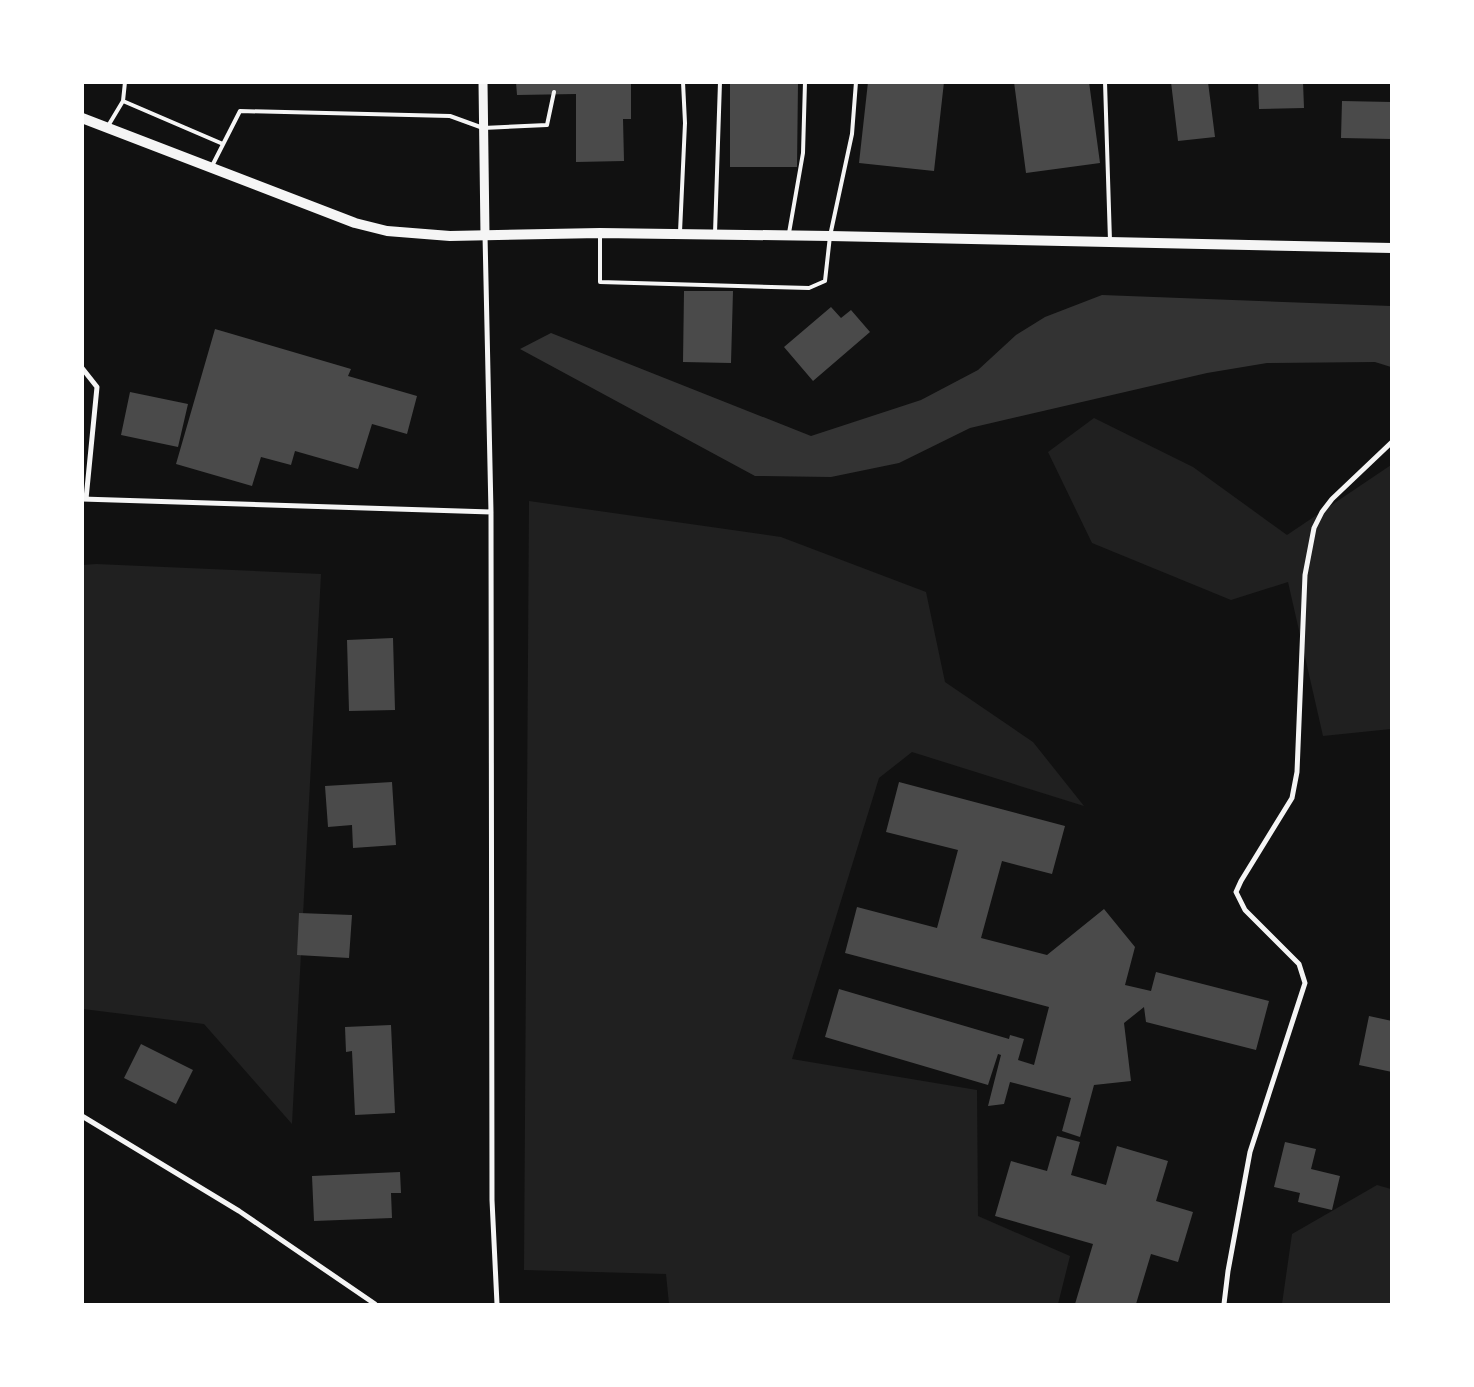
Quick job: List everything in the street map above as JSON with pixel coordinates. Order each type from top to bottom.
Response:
[{"type":"main road","points":[[82,118],[355,223],[387,231],[419,235],[600,233],[830,236],[1392,248]]},
{"type":"street","points":[[483,82],[491,512],[492,1190],[496,1304]]},
{"type":"street","points":[[82,368],[96,387],[84,499],[491,512]]},
{"type":"street","points":[[1224,1304],[1228,1271],[1250,1152],[1305,983],[1299,964],[1245,910],[1236,892],[1292,798],[1298,772],[1305,575],[1314,528],[1322,512],[1332,499],[1392,442]]},
{"type":"street","points":[[82,1116],[238,1211],[375,1304]]},
{"type":"lane","points":[[107,127],[123,101],[125,82]]},
{"type":"lane","points":[[680,234],[685,122],[684,82]]},
{"type":"lane","points":[[715,235],[720,82]]},
{"type":"lane","points":[[788,236],[804,153],[805,82]]},
{"type":"lane","points":[[600,233],[600,282],[809,288],[824,281],[830,236],[852,134],[856,82]]},
{"type":"lane","points":[[1105,82],[1110,241]]},
{"type":"lane","points":[[211,168],[240,111],[450,116],[483,128],[547,125],[554,92]]},
{"type":"lane","points":[[123,101],[223,144]]},
{"type":"shaded area","points":[[1102,295],[1391,306],[1391,367],[1375,362],[1267,363],[1207,373],[970,428],[899,463],[831,477],[755,476],[520,349],[551,333],[811,436],[921,400],[978,370],[1016,335],[1045,317]]},
{"type":"shaded area","points":[[1094,418],[1193,467],[1287,535],[1391,465],[1391,729],[1323,736],[1288,582],[1231,600],[1092,543],[1048,452]]},
{"type":"shaded area","points":[[529,501],[781,537],[926,592],[945,682],[1033,742],[1084,806],[912,752],[879,778],[792,1059],[977,1090],[978,1216],[1070,1256],[1058,1304],[669,1304],[666,1274],[524,1270]]},
{"type":"shaded area","points":[[83,565],[321,574],[292,1124],[204,1024],[83,1009]]},
{"type":"shaded area","points":[[1377,1185],[1391,1189],[1391,1304],[1282,1304],[1292,1234]]},
{"type":"building","points":[[516,82],[631,82],[631,119],[623,119],[624,161],[576,162],[576,94],[517,95]]},
{"type":"building","points":[[730,82],[798,82],[797,167],[730,167]]},
{"type":"building","points":[[868,82],[944,82],[934,171],[859,163]]},
{"type":"building","points":[[1014,82],[1089,82],[1100,163],[1026,173]]},
{"type":"building","points":[[1171,82],[1208,82],[1215,137],[1178,141]]},
{"type":"building","points":[[1258,82],[1303,82],[1304,108],[1259,109]]},
{"type":"building","points":[[1342,101],[1392,102],[1392,139],[1341,138]]},
{"type":"building","points":[[684,291],[733,291],[731,363],[683,362]]},
{"type":"building","points":[[831,307],[841,318],[851,310],[870,332],[813,381],[784,347]]},
{"type":"building","points":[[215,329],[351,369],[348,376],[417,396],[407,434],[372,424],[358,469],[295,451],[291,465],[261,457],[252,486],[176,464]]},
{"type":"building","points":[[130,392],[188,404],[178,447],[121,435]]},
{"type":"building","points":[[393,638],[395,710],[349,711],[347,640]]},
{"type":"building","points":[[392,782],[396,845],[353,848],[352,825],[328,827],[325,786]]},
{"type":"building","points":[[899,782],[1065,826],[1052,874],[1002,861],[981,938],[1047,955],[1104,909],[1135,947],[1125,985],[1151,991],[1156,972],[1269,1001],[1256,1050],[1146,1022],[1144,1007],[1124,1023],[1131,1081],[1094,1085],[1080,1137],[1062,1131],[1071,1098],[1010,1082],[1004,1104],[988,1106],[1001,1055],[998,1054],[988,1085],[825,1037],[839,989],[1009,1039],[1010,1035],[1024,1039],[1018,1060],[1034,1065],[1049,1007],[845,953],[857,907],[937,928],[958,850],[886,832]]},
{"type":"building","points":[[299,913],[352,915],[349,958],[297,955]]},
{"type":"building","points":[[1369,1016],[1392,1021],[1392,1072],[1359,1065]]},
{"type":"building","points":[[391,1025],[395,1113],[355,1115],[352,1051],[346,1052],[345,1027]]},
{"type":"building","points":[[141,1044],[193,1070],[176,1104],[124,1078]]},
{"type":"building","points":[[1057,1136],[1080,1142],[1071,1175],[1106,1185],[1117,1146],[1168,1161],[1156,1201],[1193,1212],[1178,1262],[1151,1254],[1136,1304],[1075,1304],[1093,1244],[995,1216],[1011,1161],[1047,1171]]},
{"type":"building","points":[[1285,1142],[1316,1149],[1311,1169],[1340,1176],[1332,1210],[1298,1202],[1300,1193],[1274,1187]]},
{"type":"building","points":[[400,1172],[401,1193],[391,1193],[392,1218],[314,1221],[312,1176]]}]
